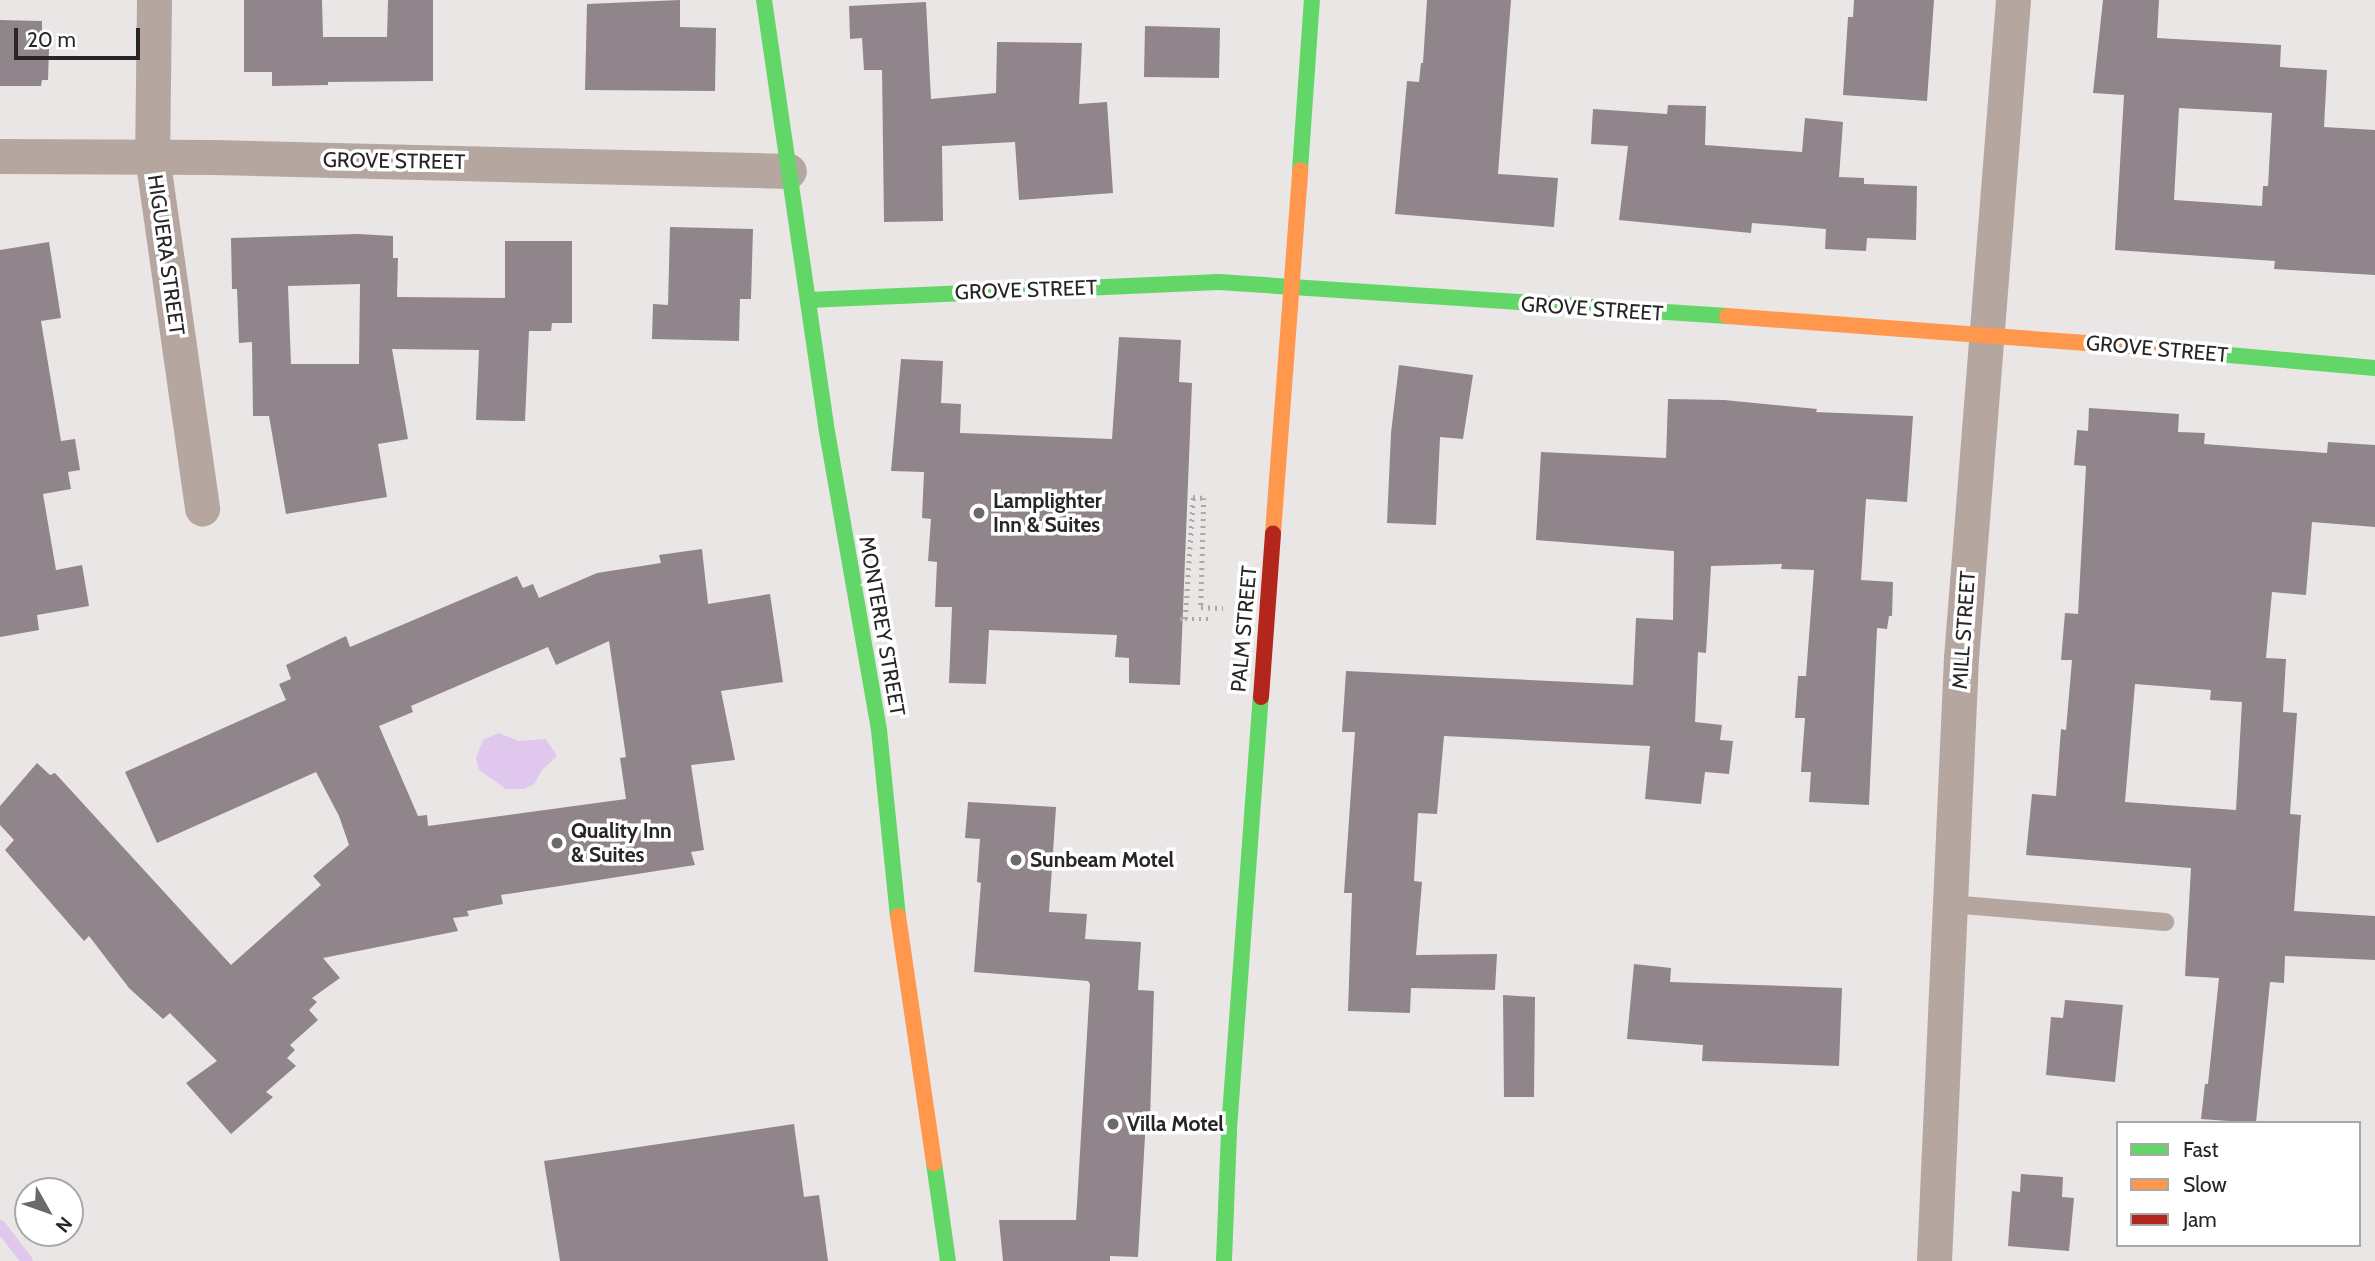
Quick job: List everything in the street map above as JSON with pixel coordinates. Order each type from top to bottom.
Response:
[{"type":"street","name":"HIGUERA STREET","points":[[154,0],[152,156],[202,508]]},
{"type":"street","name":"MONTEREY STREET","points":[[764,0],[807,300],[879,730],[898,919],[948,1261]]},
{"type":"street","name":"PALM STREET","points":[[1224,1261],[1229,1129],[1312,0]]},
{"type":"street","name":"MILL STREET","points":[[1934,1261],[1961,658],[2013,0]]},
{"type":"street","name":"GROVE STREET","points":[[0,156],[152,156],[789,171]]},
{"type":"street","name":"GROVE STREET","points":[[807,300],[1219,282],[1985,334],[2375,368]]},
{"type":"lane","points":[[1950,904],[2165,922]]},
{"type":"path","points":[[1209,619],[1183,619],[1193,498],[1204,498],[1201,607],[1223,608]]},
{"type":"shaded area","points":[[499,733],[519,741],[546,739],[557,756],[542,770],[534,784],[524,789],[506,789],[479,770],[476,758],[483,740]]},
{"type":"building","points":[[244,0],[322,0],[323,37],[387,37],[388,0],[433,0],[433,81],[328,82],[328,85],[272,86],[272,72],[244,72]]},
{"type":"building","points":[[680,0],[680,27],[716,28],[715,91],[585,90],[587,4]]},
{"type":"building","points":[[1427,0],[1511,0],[1498,174],[1558,178],[1554,227],[1395,214],[1407,81],[1419,82],[1423,63]]},
{"type":"building","points":[[1854,0],[1934,0],[1927,101],[1843,95],[1848,17],[1853,17]]},
{"type":"building","points":[[2103,0],[2159,0],[2157,38],[2281,45],[2280,67],[2327,70],[2324,127],[2375,130],[2375,275],[2274,269],[2275,261],[2115,250],[2124,95],[2093,93]],"holes":[[[2179,108],[2272,113],[2268,186],[2263,186],[2262,206],[2174,200]]]},
{"type":"building","points":[[926,2],[931,99],[996,93],[997,42],[1082,43],[1079,104],[1107,102],[1113,193],[1019,200],[1015,142],[942,146],[943,221],[884,222],[882,70],[864,70],[862,38],[850,39],[849,6]]},
{"type":"building","points":[[0,20],[42,21],[42,49],[49,49],[48,80],[42,80],[41,86],[0,86]]},
{"type":"building","points":[[1145,26],[1220,28],[1219,78],[1144,77]]},
{"type":"building","points":[[1668,105],[1706,106],[1705,145],[1802,152],[1805,118],[1843,122],[1839,177],[1864,178],[1864,184],[1917,186],[1916,240],[1867,238],[1866,251],[1825,249],[1826,229],[1752,223],[1751,233],[1619,220],[1628,146],[1591,144],[1593,109],[1667,114]]},
{"type":"building","points":[[670,227],[753,229],[751,299],[740,299],[739,341],[652,339],[653,304],[668,305]]},
{"type":"building","points":[[358,234],[393,236],[393,258],[398,258],[397,297],[505,298],[505,241],[572,241],[572,323],[552,323],[551,331],[529,331],[525,421],[476,420],[479,350],[392,349],[408,439],[378,444],[387,497],[286,514],[269,416],[253,416],[252,342],[239,343],[237,289],[232,289],[231,238]],"holes":[[[360,284],[359,364],[291,364],[288,286]]]},
{"type":"building","points":[[49,242],[61,318],[41,321],[61,441],[75,439],[80,470],[68,472],[71,489],[43,494],[56,570],[82,565],[89,606],[37,615],[39,630],[0,637],[0,250]]},
{"type":"building","name":"Lamplighter Inn & Suites","points":[[1119,337],[1181,340],[1179,382],[1192,383],[1180,685],[1129,683],[1129,658],[1115,657],[1117,635],[989,630],[986,684],[949,683],[952,607],[935,607],[937,562],[928,561],[931,519],[922,518],[924,472],[891,471],[901,359],[943,361],[941,403],[961,404],[960,433],[1112,439]]},
{"type":"building","points":[[1399,365],[1473,375],[1463,439],[1440,437],[1436,525],[1387,523],[1391,433]]},
{"type":"building","points":[[1668,399],[1724,400],[1817,409],[1816,412],[1913,416],[1907,502],[1866,499],[1861,580],[1893,582],[1892,616],[1889,616],[1887,629],[1877,628],[1869,805],[1809,802],[1811,772],[1801,772],[1805,718],[1795,718],[1798,676],[1806,676],[1814,570],[1781,569],[1782,564],[1711,566],[1706,653],[1698,652],[1695,722],[1722,725],[1720,740],[1733,741],[1729,774],[1705,772],[1701,804],[1645,799],[1650,746],[1444,736],[1437,814],[1418,813],[1414,881],[1422,882],[1416,955],[1497,954],[1495,990],[1411,988],[1410,1013],[1348,1011],[1352,893],[1344,893],[1355,732],[1342,732],[1346,671],[1633,685],[1636,618],[1673,620],[1674,551],[1536,540],[1541,452],[1666,458]]},
{"type":"building","points":[[2089,408],[2179,414],[2178,432],[2205,433],[2204,444],[2327,453],[2328,442],[2375,445],[2375,527],[2312,522],[2306,595],[2272,592],[2266,658],[2286,659],[2283,712],[2297,713],[2290,814],[2301,815],[2294,911],[2375,916],[2375,960],[2285,956],[2284,983],[2270,982],[2256,1121],[2201,1119],[2205,1084],[2208,1084],[2219,978],[2185,976],[2191,868],[2026,855],[2032,794],[2056,796],[2061,729],[2066,730],[2072,660],[2061,660],[2065,613],[2078,614],[2086,466],[2074,465],[2077,430],[2088,431]],"holes":[[[2135,684],[2211,690],[2210,700],[2242,702],[2236,810],[2125,802]]]},
{"type":"building","name":"Quality Inn & Suites","points":[[702,549],[708,604],[770,594],[783,682],[721,691],[735,760],[691,765],[704,850],[691,852],[695,865],[501,895],[503,904],[467,911],[469,916],[453,918],[458,931],[323,958],[340,978],[312,998],[317,1002],[309,1010],[318,1020],[290,1045],[295,1050],[287,1058],[296,1066],[266,1092],[273,1097],[231,1134],[186,1083],[217,1061],[170,1013],[163,1019],[129,988],[89,936],[84,941],[5,850],[14,840],[0,825],[0,806],[37,763],[50,775],[55,773],[231,965],[321,885],[313,876],[349,845],[339,816],[316,772],[157,843],[125,772],[286,700],[279,684],[291,679],[286,665],[346,636],[350,647],[517,576],[523,588],[533,584],[539,598],[597,573],[661,563],[659,555]],"holes":[[[609,641],[626,757],[620,758],[626,799],[428,826],[427,815],[418,816],[379,726],[413,712],[411,706],[548,647],[556,665]]]},
{"type":"building","points":[[968,802],[1056,807],[1049,912],[1087,914],[1085,939],[1141,942],[1138,990],[1154,991],[1150,1119],[1146,1119],[1138,1257],[1110,1256],[1110,1261],[1003,1261],[999,1220],[1076,1220],[1090,984],[1088,981],[974,972],[981,883],[977,882],[980,839],[965,838]]},
{"type":"building","points":[[1634,964],[1671,968],[1670,982],[1842,988],[1839,1066],[1702,1061],[1703,1045],[1627,1039]]},
{"type":"building","points":[[1503,995],[1535,997],[1534,1097],[1504,1097]]},
{"type":"building","points":[[2065,1000],[2123,1005],[2115,1082],[2046,1075],[2051,1017],[2063,1018]]},
{"type":"building","points":[[794,1124],[804,1197],[819,1195],[828,1261],[560,1261],[544,1161]]},
{"type":"building","points":[[2021,1174],[2063,1177],[2062,1197],[2074,1198],[2069,1251],[2008,1246],[2012,1191],[2020,1192]]},
{"type":"waterway","points":[[0,1226],[27,1261]]},
{"type":"traffic: fast","points":[[764,0],[826,426],[879,730],[898,916]]},
{"type":"traffic: fast","points":[[1300,170],[1312,0]]},
{"type":"traffic: fast","points":[[808,300],[1219,282],[1727,316]]},
{"type":"traffic: fast","points":[[2150,348],[2375,368]]},
{"type":"traffic: fast","points":[[1224,1261],[1229,1129],[1261,697]]},
{"type":"traffic: fast","points":[[934,1163],[948,1261]]},
{"type":"traffic: slow","points":[[1273,533],[1300,170]]},
{"type":"traffic: slow","points":[[1727,316],[2150,348]]},
{"type":"traffic: slow","points":[[898,916],[934,1163]]},
{"type":"traffic: jam","points":[[1261,697],[1273,533]]},
{"type":"place","name":"Lamplighter Inn & Suites","points":[[979,513]]},
{"type":"place","name":"Quality Inn & Suites","points":[[557,843]]},
{"type":"place","name":"Sunbeam Motel","points":[[1016,860]]},
{"type":"place","name":"Villa Motel","points":[[1113,1124]]}]
